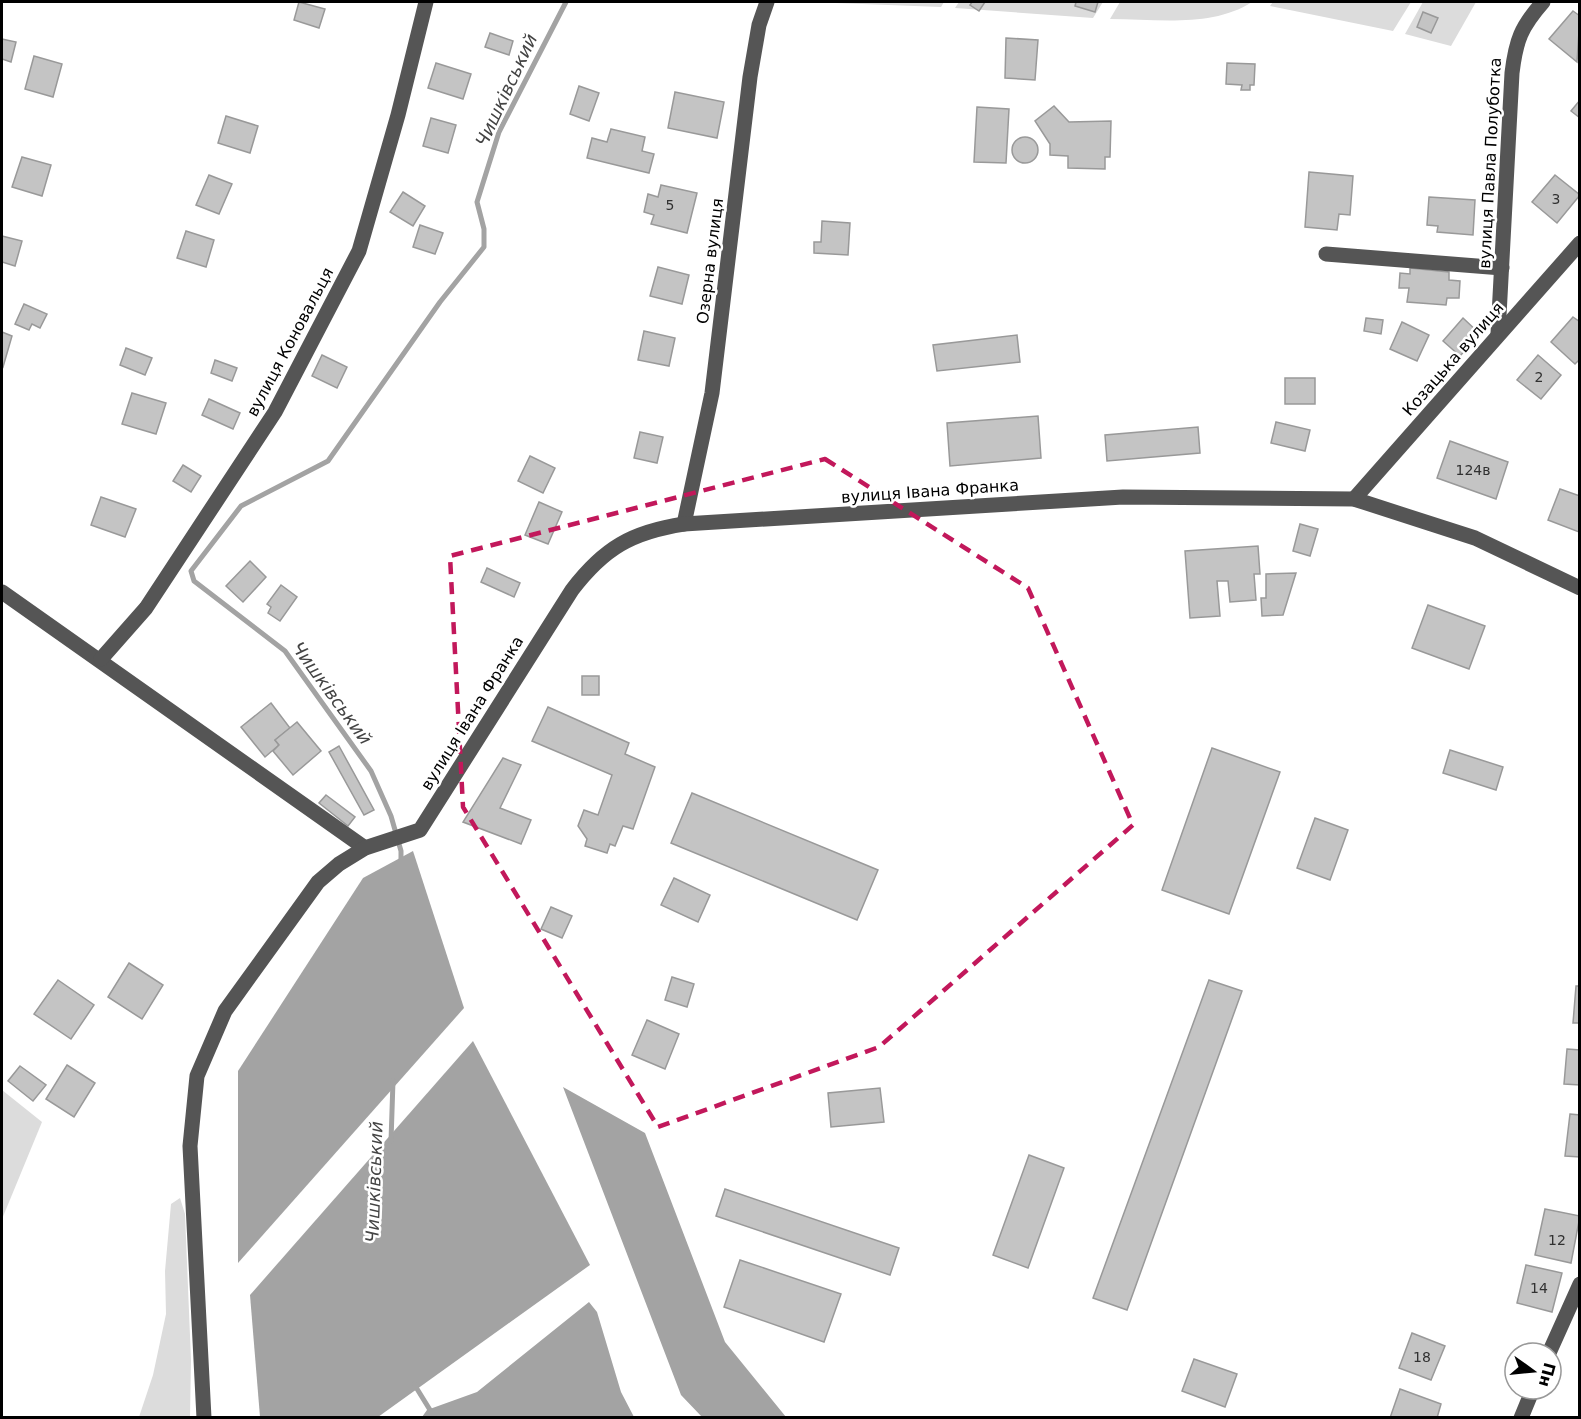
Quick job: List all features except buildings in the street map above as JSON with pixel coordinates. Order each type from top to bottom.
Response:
[{"type":"street","name":"вулиця Коновальця","points":[[101,659],[146,608],[275,412],[359,251],[398,115],[426,2]]},
{"type":"street","name":"Озерна вулиця","points":[[684,524],[712,393],[750,77],[759,25],[767,2]]},
{"type":"street","name":"вулиця Павла Полуботка","points":[[1498,334],[1512,73],[1516,44],[1525,23],[1543,2]]},
{"type":"street","name":"Козацька вулиця","points":[[1354,499],[1580,243]]},
{"type":"street","points":[[1326,254],[1502,268]]},
{"type":"street","name":"вулиця Івана Франка","points":[[371,845],[413,832],[572,590],[597,559],[631,537],[655,529],[684,524],[1123,496],[1354,499],[1475,538],[1580,588]]},
{"type":"street","points":[[2,592],[371,845],[339,864],[318,882],[225,1011],[197,1076],[190,1146],[204,1418]]},
{"type":"street","points":[[1554,1341],[1580,1284]]},
{"type":"street","points":[[1521,1418],[1528,1401]]},
{"type":"highlighted area","points":[[825,459],[1028,588],[1133,825],[879,1047],[658,1127],[463,807],[450,556]]},
{"type":"shaded area","points":[[809,2],[944,2],[941,7]]},
{"type":"shaded area","points":[[959,2],[1103,2],[1093,18],[955,8]]},
{"type":"shaded area","points":[[1120,2],[1252,2],[1219,16],[1202,19],[1110,19]]},
{"type":"shaded area","points":[[1273,2],[1411,2],[1393,31],[1270,6]]},
{"type":"shaded area","points":[[1423,2],[1476,2],[1451,46],[1405,34]]},
{"type":"shaded area","points":[[2,1090],[42,1122],[2,1219]]},
{"type":"shaded area","points":[[180,1198],[185,1214],[191,1360],[190,1417],[139,1417],[153,1375],[166,1314],[165,1271],[171,1204]]},
{"type":"water","points":[[413,851],[464,1008],[238,1263],[238,1071],[363,878]]},
{"type":"water","points":[[473,1041],[590,1265],[378,1417],[260,1417],[250,1295]]},
{"type":"water","points":[[563,1087],[645,1133],[725,1342],[786,1417],[702,1417],[681,1395]]},
{"type":"water","points":[[589,1302],[597,1312],[621,1392],[634,1417],[422,1417],[427,1410],[477,1392]]},
{"type":"waterway","name":"Чишківський","points":[[401,862],[401,851],[391,816],[371,771],[285,651],[194,581],[191,571],[241,506],[328,461],[440,302],[484,247],[484,229],[477,202],[499,132],[566,2]]},
{"type":"waterway","name":"Чишківський","points":[[391,1141],[393,1081]]},
{"type":"waterway","name":"Чишківський","points":[[414,1384],[435,1418]]}]
